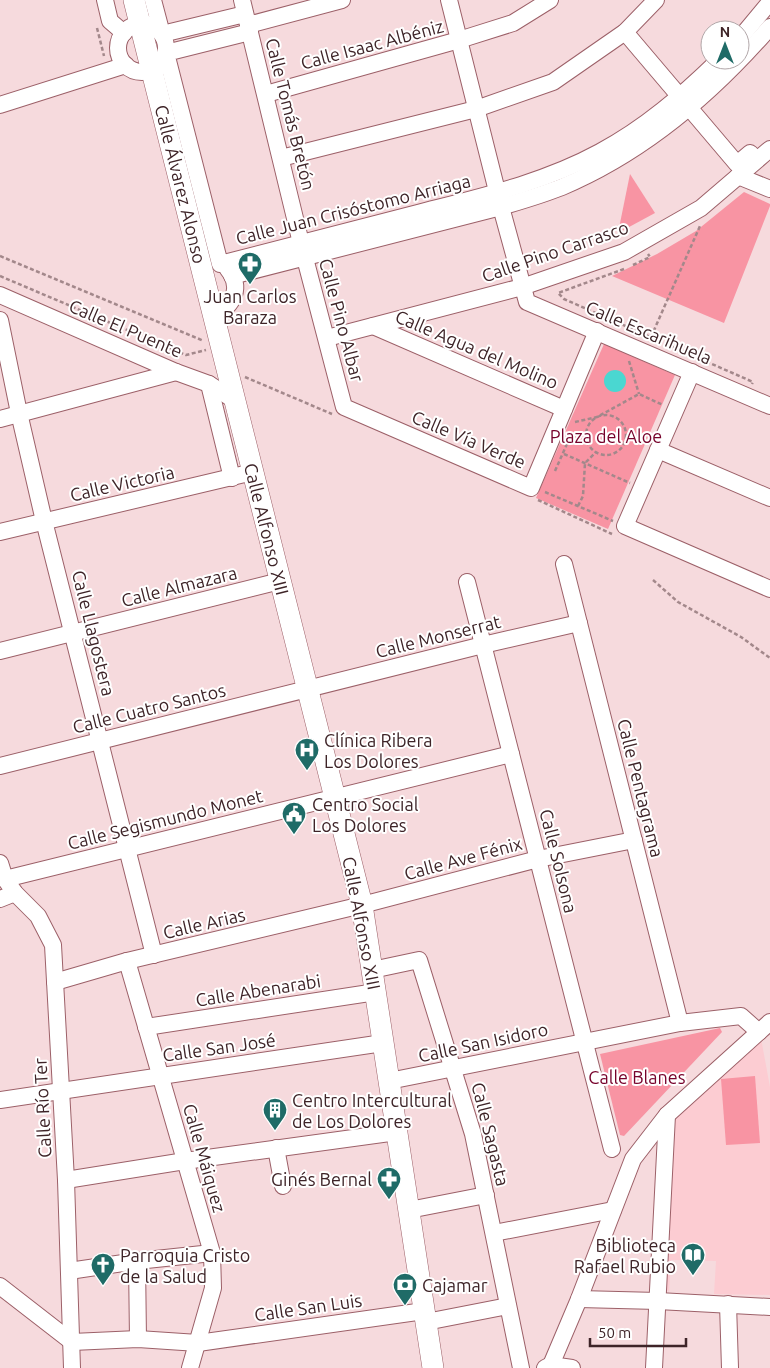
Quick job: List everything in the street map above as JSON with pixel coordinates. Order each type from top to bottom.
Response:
[{"type":"main road","name":"Calle Álvarez Alonso","points":[[134,0],[132,28],[152,70],[210,263],[213,316],[227,369]]},
{"type":"main road","name":"Calle Alfonso XIII","points":[[227,369],[362,905],[432,1368]]},
{"type":"street","name":"Calle Álvarez Alonso","points":[[105,0],[110,21],[132,28]]},
{"type":"street","points":[[153,0],[162,34]]},
{"type":"street","points":[[162,34],[342,0]]},
{"type":"street","points":[[449,0],[522,286]]},
{"type":"street","name":"Calle Isaac Albéniz","points":[[266,94],[459,40],[512,22],[550,0]]},
{"type":"street","points":[[281,158],[476,109],[553,82],[625,32],[656,0]]},
{"type":"street","points":[[750,26],[770,2]]},
{"type":"street","points":[[162,34],[153,26],[132,28],[118,45],[120,56],[126,65],[139,72],[152,70],[159,65],[166,53],[246,18]]},
{"type":"street","name":"Calle Tomás Bretón","points":[[246,18],[303,250]]},
{"type":"street","points":[[684,102],[729,72],[770,26]]},
{"type":"street","points":[[625,32],[737,164],[750,153],[756,161]]},
{"type":"street","name":"Calle Álvarez Alonso","points":[[162,34],[210,263]]},
{"type":"street","points":[[0,105],[126,65]]},
{"type":"street","points":[[684,102],[711,70]]},
{"type":"street","name":"Calle Juan Crisóstomo Arriaga","points":[[232,276],[303,250],[499,200],[601,152],[684,102]]},
{"type":"street","name":"Calle Pino Carrasco","points":[[326,338],[522,286],[624,252],[701,208],[770,149]]},
{"type":"street","points":[[738,176],[770,189]]},
{"type":"street","name":"Calle Juan Crisóstomo Arriaga","points":[[210,263],[303,250]]},
{"type":"street","name":"Calle Pino Albar","points":[[303,250],[344,407]]},
{"type":"street","points":[[210,263],[227,268],[232,276],[235,287],[233,299],[227,308],[213,316]]},
{"type":"street","name":"Calle Escarihuela","points":[[522,286],[527,302],[770,406]]},
{"type":"street","name":"Calle El Puente","points":[[0,295],[176,372],[209,384],[234,400]]},
{"type":"street","name":"Calle Llagostera","points":[[0,325],[44,521],[154,955]]},
{"type":"street","name":"Calle Agua del Molino","points":[[373,326],[564,409]]},
{"type":"street","name":"Calle Vía Verde","points":[[344,407],[531,488],[597,331]]},
{"type":"street","points":[[0,418],[176,372]]},
{"type":"street","points":[[692,372],[625,526],[770,589]]},
{"type":"street","points":[[209,384],[232,478]]},
{"type":"street","points":[[658,450],[770,498]]},
{"type":"street","name":"Calle Victoria","points":[[0,532],[253,472]]},
{"type":"street","name":"Calle Pentagrama","points":[[564,564],[680,1023]]},
{"type":"street","name":"Calle Almazara","points":[[0,651],[280,581]]},
{"type":"street","name":"Calle Solsona","points":[[467,582],[612,1149]]},
{"type":"street","name":"Calle Monserrat","points":[[308,690],[483,645],[579,624]]},
{"type":"street","name":"Calle Cuatro Santos","points":[[0,766],[308,690]]},
{"type":"street","name":"Calle Segismundo Monet","points":[[5,879],[511,754]]},
{"type":"street","name":"Calle Ave Fénix","points":[[362,905],[538,859],[634,840]]},
{"type":"street","name":"Calle Río Ter","points":[[0,863],[8,896],[38,916],[53,945],[66,1180],[72,1368]]},
{"type":"street","name":"Calle Arias","points":[[55,982],[127,961],[362,905]]},
{"type":"street","name":"Calle Sagasta","points":[[372,970],[419,960],[473,1134],[521,1368]]},
{"type":"street","name":"Calle Máiquez","points":[[127,961],[212,1253],[213,1288],[190,1368]]},
{"type":"street","name":"Calle Abenarabi","points":[[146,1027],[376,992]]},
{"type":"street","points":[[572,1368],[548,1367],[579,1299],[632,1159],[667,1115],[764,1027],[741,1016],[680,1023],[584,1041]]},
{"type":"street","name":"Calle San Isidoro","points":[[389,1081],[584,1041]]},
{"type":"street","name":"Calle San José","points":[[0,1100],[383,1043]]},
{"type":"street","points":[[654,1368],[667,1115]]},
{"type":"street","points":[[66,1180],[185,1161],[397,1132]]},
{"type":"street","points":[[276,1148],[283,1186]]},
{"type":"street","points":[[409,1210],[486,1195]]},
{"type":"street","points":[[494,1233],[613,1210]]},
{"type":"street","points":[[69,1271],[212,1253]]},
{"type":"street","points":[[137,1261],[138,1339]]},
{"type":"street","points":[[0,1286],[72,1342]]},
{"type":"street","points":[[579,1299],[770,1307]]},
{"type":"street","points":[[728,1304],[730,1368]]},
{"type":"street","name":"Calle San Luis","points":[[72,1342],[138,1339],[198,1343],[508,1306]]},
{"type":"path","points":[[96,25],[105,58]]},
{"type":"path","points":[[645,352],[699,227],[706,221]]},
{"type":"path","points":[[0,256],[206,342]]},
{"type":"path","points":[[0,276],[186,356],[208,350]]},
{"type":"path","points":[[628,360],[639,394]]},
{"type":"path","points":[[604,416],[617,419],[622,424],[625,432],[622,446],[610,454],[603,455],[596,452],[590,448],[586,438],[588,427],[592,421],[604,416]]},
{"type":"path","points":[[578,506],[584,496],[585,463],[596,452]]},
{"type":"path","points":[[628,491],[631,483]]},
{"type":"path","points":[[545,492],[615,522]]},
{"type":"path","points":[[653,580],[678,602],[741,637],[770,658]]},
{"type":"shaded area","points":[[760,1033],[770,1087],[770,1295],[714,1294],[716,1261],[671,1260],[669,1292],[666,1289],[675,1120],[737,1052]]},
{"type":"green space","points":[[630,174],[655,213],[618,233]]},
{"type":"green space","points":[[744,192],[770,204],[770,206],[724,323],[612,276],[657,254],[696,231]]},
{"type":"green space","name":"Plaza del Aloe","points":[[604,344],[675,375],[608,529],[536,498]]},
{"type":"green space","name":"Calle Blanes","points":[[720,1028],[722,1032],[624,1136],[620,1135],[600,1054]]},
{"type":"green space","points":[[755,1076],[760,1143],[726,1145],[721,1079]]},
{"type":"water","points":[[615,370],[623,373],[626,381],[623,389],[615,392],[607,389],[604,381],[607,373]]},
{"type":"place","name":"Juan Carlos Baraza","points":[[250,285]]},
{"type":"place","name":"Clínica Ribera Los Dolores","points":[[307,771]]},
{"type":"place","name":"Centro Social Los Dolores","points":[[294,835]]},
{"type":"place","name":"Centro Intercultural de Los Dolores","points":[[275,1131]]},
{"type":"place","name":"Ginés Bernal","points":[[389,1200]]},
{"type":"place","name":"Biblioteca Rafael Rubio","points":[[693,1276]]},
{"type":"place","name":"Parroquia Cristo de la Salud","points":[[103,1286]]},
{"type":"place","name":"Cajamar","points":[[405,1306]]}]
